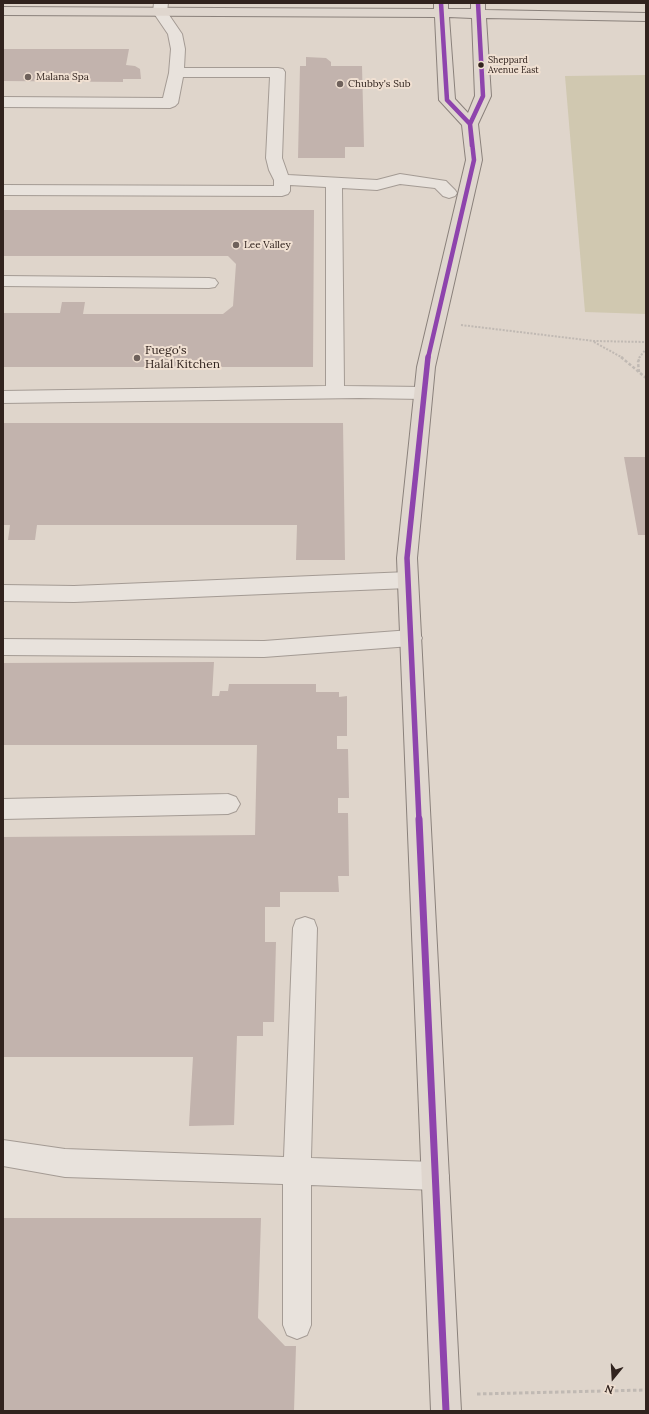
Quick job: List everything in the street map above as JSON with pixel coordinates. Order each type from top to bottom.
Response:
[{"type":"main road","points":[[3,11],[161,7],[441,8],[646,17]]},
{"type":"main road","points":[[441,8],[447,100],[470,124]]},
{"type":"main road","points":[[445,1403],[407,558],[426,367],[436,322],[457,194],[474,160],[470,124],[483,96],[478,9]]},
{"type":"lane","points":[[3,102],[170,103],[176,73],[178,49],[175,34],[161,7]]},
{"type":"lane","points":[[3,190],[282,191],[282,180],[277,170],[274,158],[278,72],[176,73]]},
{"type":"lane","points":[[282,180],[377,185],[396,194],[432,198],[457,194]]},
{"type":"lane","points":[[334,183],[335,393]]},
{"type":"lane","points":[[3,281],[209,283]]},
{"type":"lane","points":[[3,397],[423,393]]},
{"type":"lane","points":[[3,593],[74,594],[408,580]]},
{"type":"lane","points":[[3,647],[264,649],[410,638]]},
{"type":"lane","points":[[3,809],[228,804]]},
{"type":"lane","points":[[297,1325],[297,1171],[305,928]]},
{"type":"lane","points":[[3,1153],[65,1163],[435,1176]]},
{"type":"path","points":[[436,322],[594,342],[646,342]]},
{"type":"path","points":[[594,342],[624,359],[646,378]]},
{"type":"path","points":[[640,372],[638,362],[640,356],[646,349]]},
{"type":"path","points":[[445,1403],[646,1390]]},
{"type":"shaded area","points":[[646,75],[646,314],[585,312],[565,76]]},
{"type":"building","points":[[3,49],[129,49],[126,65],[135,66],[140,69],[141,79],[123,79],[123,82],[3,81]]},
{"type":"building","points":[[306,57],[326,58],[331,62],[331,66],[362,66],[364,147],[345,147],[345,158],[298,158],[300,66],[306,66]]},
{"type":"building","points":[[3,210],[314,210],[313,367],[3,367],[3,313],[60,313],[62,302],[85,302],[83,314],[223,314],[233,306],[236,264],[228,256],[3,256]]},
{"type":"building","points":[[3,423],[343,423],[345,560],[296,560],[297,525],[37,525],[35,540],[8,540],[10,525],[3,525]]},
{"type":"building","points":[[624,457],[646,457],[646,535],[638,535]]},
{"type":"building","points":[[214,662],[212,696],[219,696],[220,691],[228,691],[229,684],[316,684],[316,692],[339,692],[339,697],[347,696],[347,736],[337,736],[337,749],[348,749],[349,798],[338,798],[338,813],[348,813],[349,876],[338,876],[339,892],[280,892],[280,907],[265,907],[265,942],[276,942],[274,1022],[263,1022],[263,1036],[237,1036],[234,1125],[189,1126],[193,1057],[3,1057],[3,837],[255,835],[257,745],[3,745],[3,663]]},
{"type":"building","points":[[3,1218],[261,1218],[258,1318],[285,1346],[296,1346],[294,1411],[3,1411]]},
{"type":"transit line","points":[[441,3],[447,100],[470,124],[474,160],[426,367],[407,558],[446,1411]]},
{"type":"transit line","points":[[472,146],[470,124],[483,96],[478,3]]},
{"type":"place","name":"Sheppard Avenue East","points":[[481,65]]},
{"type":"place","name":"Malana Spa","points":[[28,77]]},
{"type":"place","name":"Chubby's Sub","points":[[340,84]]},
{"type":"place","name":"Lee Valley","points":[[236,245]]},
{"type":"place","name":"Fuego's Halal Kitchen","points":[[137,358]]}]
